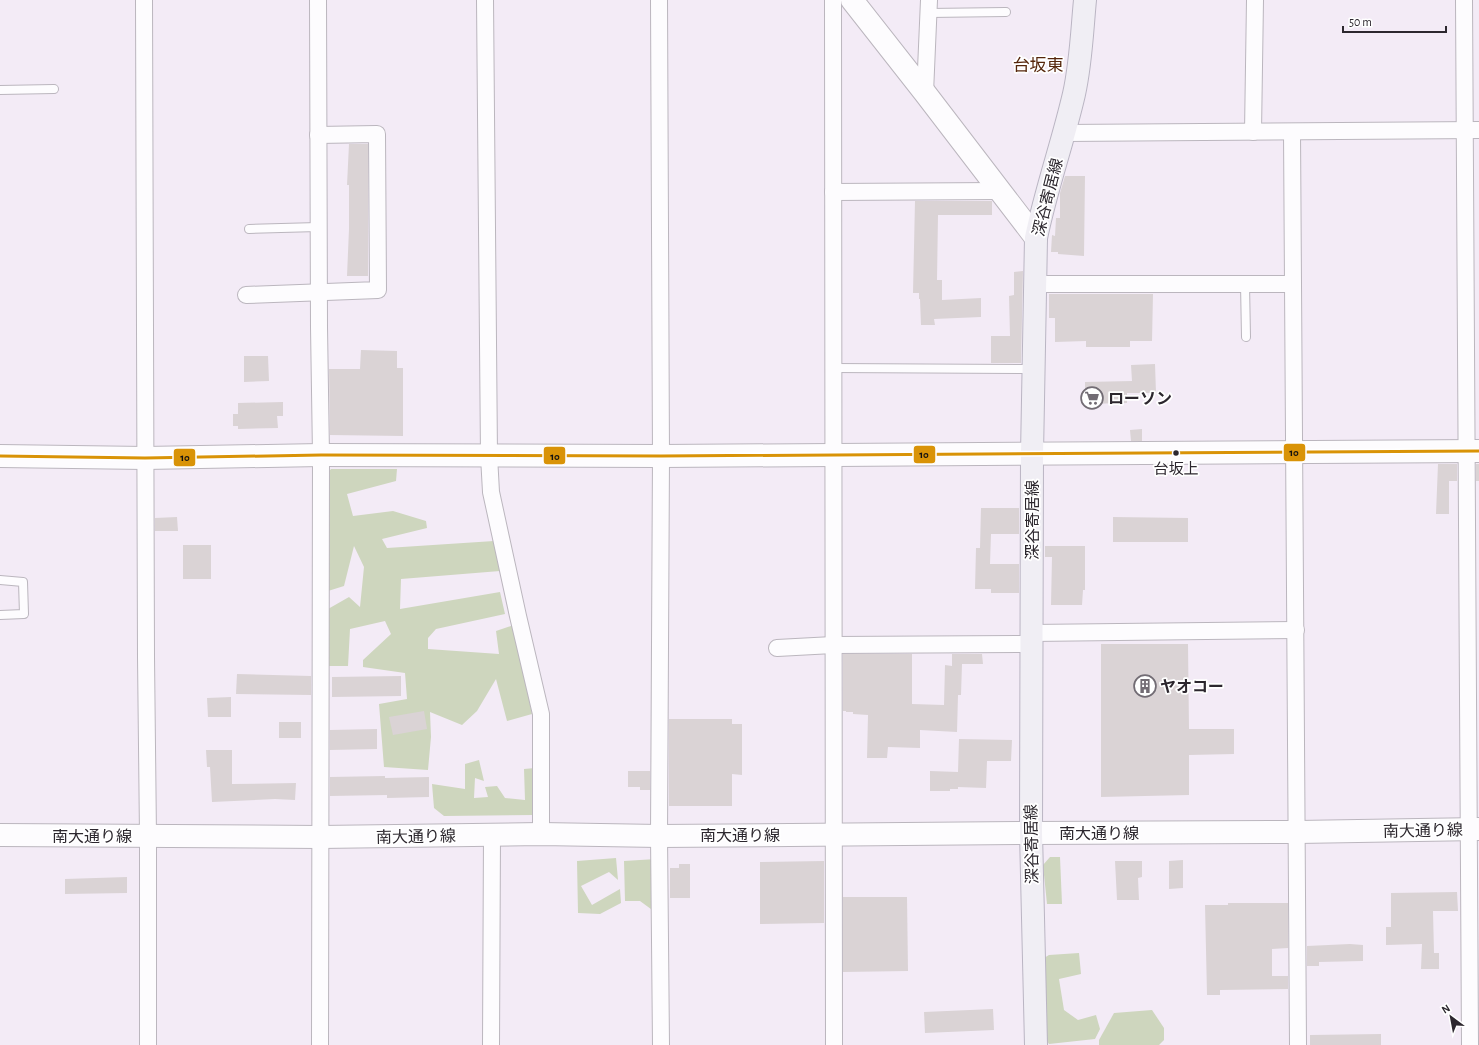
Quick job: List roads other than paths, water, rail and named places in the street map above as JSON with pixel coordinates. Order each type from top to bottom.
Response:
[{"type":"main road","name":"深谷寄居線","points":[[1036,1045],[1031,833],[1031,639],[1032,454],[1036,238],[1043,205],[1074,94],[1085,0]]},
{"type":"street","points":[[144,0],[148,1045]]},
{"type":"street","points":[[318,0],[318,293],[321,455],[320,1045]]},
{"type":"street","points":[[485,0],[489,456],[491,492],[541,714],[542,834]]},
{"type":"street","points":[[659,0],[661,456],[659,836],[661,1045]]},
{"type":"street","points":[[833,0],[834,1045]]},
{"type":"street","points":[[852,0],[925,93],[998,191],[1036,238]]},
{"type":"street","points":[[1254,132],[1255,0]]},
{"type":"street","points":[[1464,0],[1472,130],[1474,829],[1470,1045]]},
{"type":"street","points":[[925,93],[929,7]]},
{"type":"street","points":[[1064,133],[1472,130]]},
{"type":"street","points":[[1292,132],[1298,832],[1298,1045]]},
{"type":"street","points":[[246,294],[378,290],[377,134],[318,135]]},
{"type":"street","points":[[833,192],[998,191]]},
{"type":"street","points":[[1035,284],[1293,284]]},
{"type":"street","points":[[0,456],[145,458],[321,455],[661,456],[1473,452]]},
{"type":"street","points":[[777,648],[1296,630]]},
{"type":"street","name":"南大通り線","points":[[0,835],[320,837],[542,834],[659,836],[1298,832],[1474,829]]},
{"type":"street","points":[[490,1045],[492,835]]},
{"type":"lane","points":[[929,7],[1006,12]]},
{"type":"lane","points":[[0,90],[54,89]]},
{"type":"lane","points":[[249,229],[318,227]]},
{"type":"lane","points":[[1245,284],[1246,337]]},
{"type":"lane","points":[[833,368],[1034,369]]},
{"type":"lane","points":[[0,580],[23,582],[24,608],[24,614],[0,615]]},
{"type":"place","name":"ローソン","points":[[1092,398]]},
{"type":"place","name":"台坂上","points":[[1176,453]]},
{"type":"place","name":"ヤオコー","points":[[1145,686]]},
{"type":"district","name":"台坂東","points":[[1038,65]]}]
